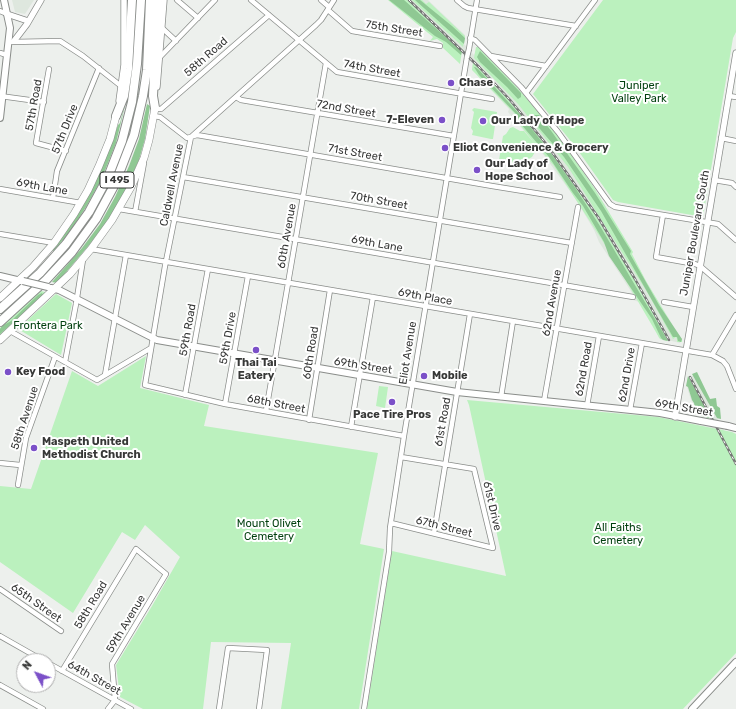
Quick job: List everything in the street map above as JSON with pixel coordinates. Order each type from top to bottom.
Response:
[{"type":"highway","points":[[116,116],[124,96],[128,69],[132,0]]},
{"type":"highway","points":[[137,0],[138,31]]},
{"type":"highway","name":"I 495","points":[[0,309],[44,268],[66,244],[88,212],[108,177],[120,147],[129,115],[136,77],[141,0]]},
{"type":"highway","name":"I 495","points":[[0,322],[46,280],[72,252],[96,219],[115,184],[130,148],[141,110],[147,70],[150,0]]},
{"type":"highway","points":[[154,111],[153,96],[158,0]]},
{"type":"main road","points":[[0,118],[1,97],[7,55],[11,42],[10,28],[4,0]]},
{"type":"main road","points":[[0,340],[56,289],[83,260],[119,209],[137,175],[147,149],[154,111]]},
{"type":"main road","points":[[0,298],[21,281],[54,243],[81,203],[110,139],[116,116]]},
{"type":"main road","name":"69th Street","points":[[0,276],[56,289],[154,339],[275,362],[457,392],[660,413],[736,428]]},
{"type":"main road","points":[[692,709],[736,662]]},
{"type":"street","points":[[11,42],[19,35],[41,0]]},
{"type":"street","points":[[116,116],[121,86],[124,52],[124,0]]},
{"type":"street","points":[[154,111],[164,0]]},
{"type":"street","points":[[177,0],[198,18]]},
{"type":"street","points":[[160,57],[215,0]]},
{"type":"street","name":"74th Street","points":[[251,0],[337,72],[492,98]]},
{"type":"street","name":"75th Street","points":[[320,0],[352,31],[440,46]]},
{"type":"street","name":"Caldwell Avenue","points":[[145,385],[166,262],[191,137],[316,26],[334,0]]},
{"type":"street","points":[[457,0],[464,6],[475,10],[576,26]]},
{"type":"street","name":"Eliot Avenue","points":[[364,709],[389,552],[391,523],[412,384],[477,0]]},
{"type":"street","points":[[526,93],[595,0]]},
{"type":"street","points":[[0,11],[28,21]]},
{"type":"street","name":"58th Road","points":[[154,111],[161,109],[269,14]]},
{"type":"street","points":[[162,28],[176,41]]},
{"type":"street","points":[[19,35],[19,39],[21,41]]},
{"type":"street","points":[[470,38],[475,40],[526,93],[558,132],[607,201],[612,205],[718,224],[736,240]]},
{"type":"street","points":[[11,42],[57,40],[83,56],[121,86]]},
{"type":"street","points":[[0,53],[7,55]]},
{"type":"street","name":"Juniper Boulevard South","points":[[675,417],[736,53]]},
{"type":"street","points":[[491,56],[546,66]]},
{"type":"street","name":"60th Avenue","points":[[266,411],[326,63]]},
{"type":"street","name":"57th Drive","points":[[53,198],[57,171],[99,68]]},
{"type":"street","name":"57th Road","points":[[49,69],[36,143],[66,151]]},
{"type":"street","points":[[729,96],[736,97]]},
{"type":"street","points":[[1,97],[44,102]]},
{"type":"street","name":"72nd Street","points":[[236,97],[241,100],[454,136]]},
{"type":"street","name":"71st Street","points":[[154,111],[187,138],[197,136],[560,197]]},
{"type":"street","points":[[722,138],[736,141]]},
{"type":"street","points":[[135,212],[147,149]]},
{"type":"street","name":"70th Street","points":[[183,177],[572,243]]},
{"type":"street","points":[[714,180],[732,183],[736,186]]},
{"type":"street","name":"69th Lane","points":[[0,189],[81,203]]},
{"type":"street","name":"62nd Avenue","points":[[544,401],[578,207]]},
{"type":"street","name":"69th Lane","points":[[119,209],[633,297]]},
{"type":"street","points":[[663,215],[656,257],[700,266],[736,297]]},
{"type":"street","points":[[0,234],[54,243]]},
{"type":"street","name":"69th Place","points":[[91,249],[712,355],[723,361],[728,366],[736,387]]},
{"type":"street","points":[[105,375],[126,255]]},
{"type":"street","points":[[65,362],[83,260]]},
{"type":"street","name":"59th Road","points":[[185,395],[208,269]]},
{"type":"street","name":"59th Drive","points":[[225,404],[248,276]]},
{"type":"street","name":"60th Road","points":[[309,420],[330,290]]},
{"type":"street","points":[[351,427],[373,297]]},
{"type":"street","points":[[664,302],[693,306]]},
{"type":"street","name":"61st Road","points":[[434,533],[470,314]]},
{"type":"street","points":[[712,355],[736,315]]},
{"type":"street","points":[[501,397],[513,321]]},
{"type":"street","points":[[10,331],[97,380],[151,348]]},
{"type":"street","name":"62nd Road","points":[[587,406],[599,336]]},
{"type":"street","name":"62nd Drive","points":[[630,410],[642,343]]},
{"type":"street","name":"58th Avenue","points":[[18,485],[20,466],[26,438],[55,357]]},
{"type":"street","name":"68th Street","points":[[145,385],[225,404],[404,436]]},
{"type":"street","points":[[401,457],[445,464]]},
{"type":"street","points":[[0,463],[20,466]]},
{"type":"street","name":"61st Drive","points":[[445,464],[474,469],[493,548]]},
{"type":"street","name":"67th Street","points":[[391,523],[493,548]]},
{"type":"street","name":"58th Road","points":[[62,671],[136,549],[166,574]]},
{"type":"street","name":"59th Avenue","points":[[115,700],[112,664],[166,574]]},
{"type":"street","name":"65th Street","points":[[0,589],[61,631]]},
{"type":"street","points":[[0,636],[30,653]]},
{"type":"street","points":[[219,709],[228,648],[267,650],[259,709]]},
{"type":"street","name":"64th Street","points":[[56,668],[131,709]]},
{"type":"street","points":[[0,685],[43,709]]},
{"type":"street","points":[[108,709],[115,700]]},
{"type":"shaded area","points":[[12,0],[34,0],[25,14],[15,12]]},
{"type":"shaded area","points":[[388,0],[428,0],[465,35],[464,44],[474,55],[477,46],[520,90],[555,134],[604,204],[647,283],[681,338],[680,343],[659,338],[642,303],[633,300],[634,296],[599,242],[594,230],[575,198],[540,150],[508,112],[509,109],[477,75],[476,69],[472,69],[473,64],[462,53],[434,37]]},
{"type":"shaded area","points":[[697,373],[705,390],[720,414],[720,419],[718,419],[736,451],[711,429],[703,415],[695,414],[694,404],[691,400],[687,387],[690,377]]},
{"type":"green space","points":[[388,0],[407,0],[414,6],[462,51],[460,64],[442,47],[443,43],[437,39],[430,41],[433,37]]},
{"type":"green space","points":[[389,0],[404,0],[462,51],[461,55],[446,42],[435,36]]},
{"type":"green space","points":[[412,0],[422,0],[426,4],[429,2],[465,36],[463,47]]},
{"type":"green space","points":[[415,0],[420,0],[452,26],[465,38],[464,44]]},
{"type":"green space","name":"Juniper Valley Park","points":[[603,0],[736,0],[736,32],[733,38],[703,217],[613,200],[577,149],[533,94]]},
{"type":"green space","points":[[476,47],[478,47],[515,85],[556,133],[595,189],[633,252],[632,254],[646,281],[682,339],[682,342],[677,342],[676,337],[673,339],[647,292],[568,167],[518,104],[474,58]]},
{"type":"green space","points":[[480,51],[521,93],[521,97],[518,99],[480,62],[477,57]]},
{"type":"green space","points":[[473,62],[512,104],[540,138],[584,197],[641,290],[668,341],[660,339],[602,240],[554,166],[538,147],[532,157],[521,163],[509,163],[499,160],[503,136],[510,128],[513,127],[520,131],[524,131],[536,145],[513,116],[515,114],[472,70]]},
{"type":"green space","points":[[474,67],[478,69],[523,118],[550,152],[600,226],[668,341],[661,338],[652,319],[609,256],[604,242],[583,206],[549,157],[520,123],[517,115],[479,75]]},
{"type":"green space","points":[[128,93],[116,143],[102,178],[71,230],[54,251],[52,250],[99,173],[120,123]]},
{"type":"green space","points":[[147,104],[150,106],[145,139],[139,160],[125,192],[108,220],[90,244],[57,283],[52,282],[82,248],[100,224],[115,197],[139,139]]},
{"type":"green space","points":[[474,108],[497,112],[493,139],[472,135],[473,131],[471,128],[474,112],[472,110]]},
{"type":"green space","points":[[534,115],[539,115],[595,193],[631,251],[630,254],[659,305],[682,339],[681,342],[678,341],[677,337],[673,337],[601,211],[564,157],[534,122],[532,118]]},
{"type":"green space","points":[[41,291],[45,292],[46,294],[0,336],[0,328]]},
{"type":"green space","points":[[42,293],[43,295],[41,297],[0,334],[0,329],[2,326],[11,321]]},
{"type":"green space","name":"Frontera Park","points":[[56,294],[72,303],[61,355],[18,329]]},
{"type":"green space","name":"Mount Olivet Cemetery","points":[[146,356],[140,388],[209,405],[204,426],[378,453],[360,544],[384,549],[359,709],[281,709],[291,643],[211,642],[203,709],[143,709],[120,697],[116,665],[180,557],[145,525],[135,540],[122,532],[73,613],[0,562],[0,486],[31,489],[72,371],[98,386]]},
{"type":"green space","points":[[697,372],[710,399],[716,398],[717,406],[720,408],[721,419],[717,418],[692,374]]},
{"type":"green space","points":[[688,376],[711,418],[704,417],[696,412],[688,387],[686,386]]},
{"type":"green space","points":[[379,386],[388,387],[385,408],[376,406]]},
{"type":"green space","name":"All Faiths Cemetery","points":[[467,400],[658,417],[736,434],[736,653],[683,709],[367,709],[392,551],[506,576]]},
{"type":"railway","points":[[409,0],[479,67],[510,100],[547,145],[598,217],[669,340]]},
{"type":"railway","points":[[690,377],[736,464]]},
{"type":"place","name":"Chase","points":[[451,83]]},
{"type":"place","name":"7-Eleven","points":[[442,120]]},
{"type":"place","name":"Our Lady of Hope","points":[[483,121]]},
{"type":"place","name":"Eliot Convenience & Grocery","points":[[445,148]]},
{"type":"place","name":"Our Lady of Hope School","points":[[477,170]]},
{"type":"place","name":"Thai Tai Eatery","points":[[256,350]]},
{"type":"place","name":"Key Food","points":[[8,372]]},
{"type":"place","name":"Mobile","points":[[424,376]]},
{"type":"place","name":"Pace Tire Pros","points":[[392,402]]},
{"type":"place","name":"Maspeth United Methodist Church","points":[[34,448]]}]
